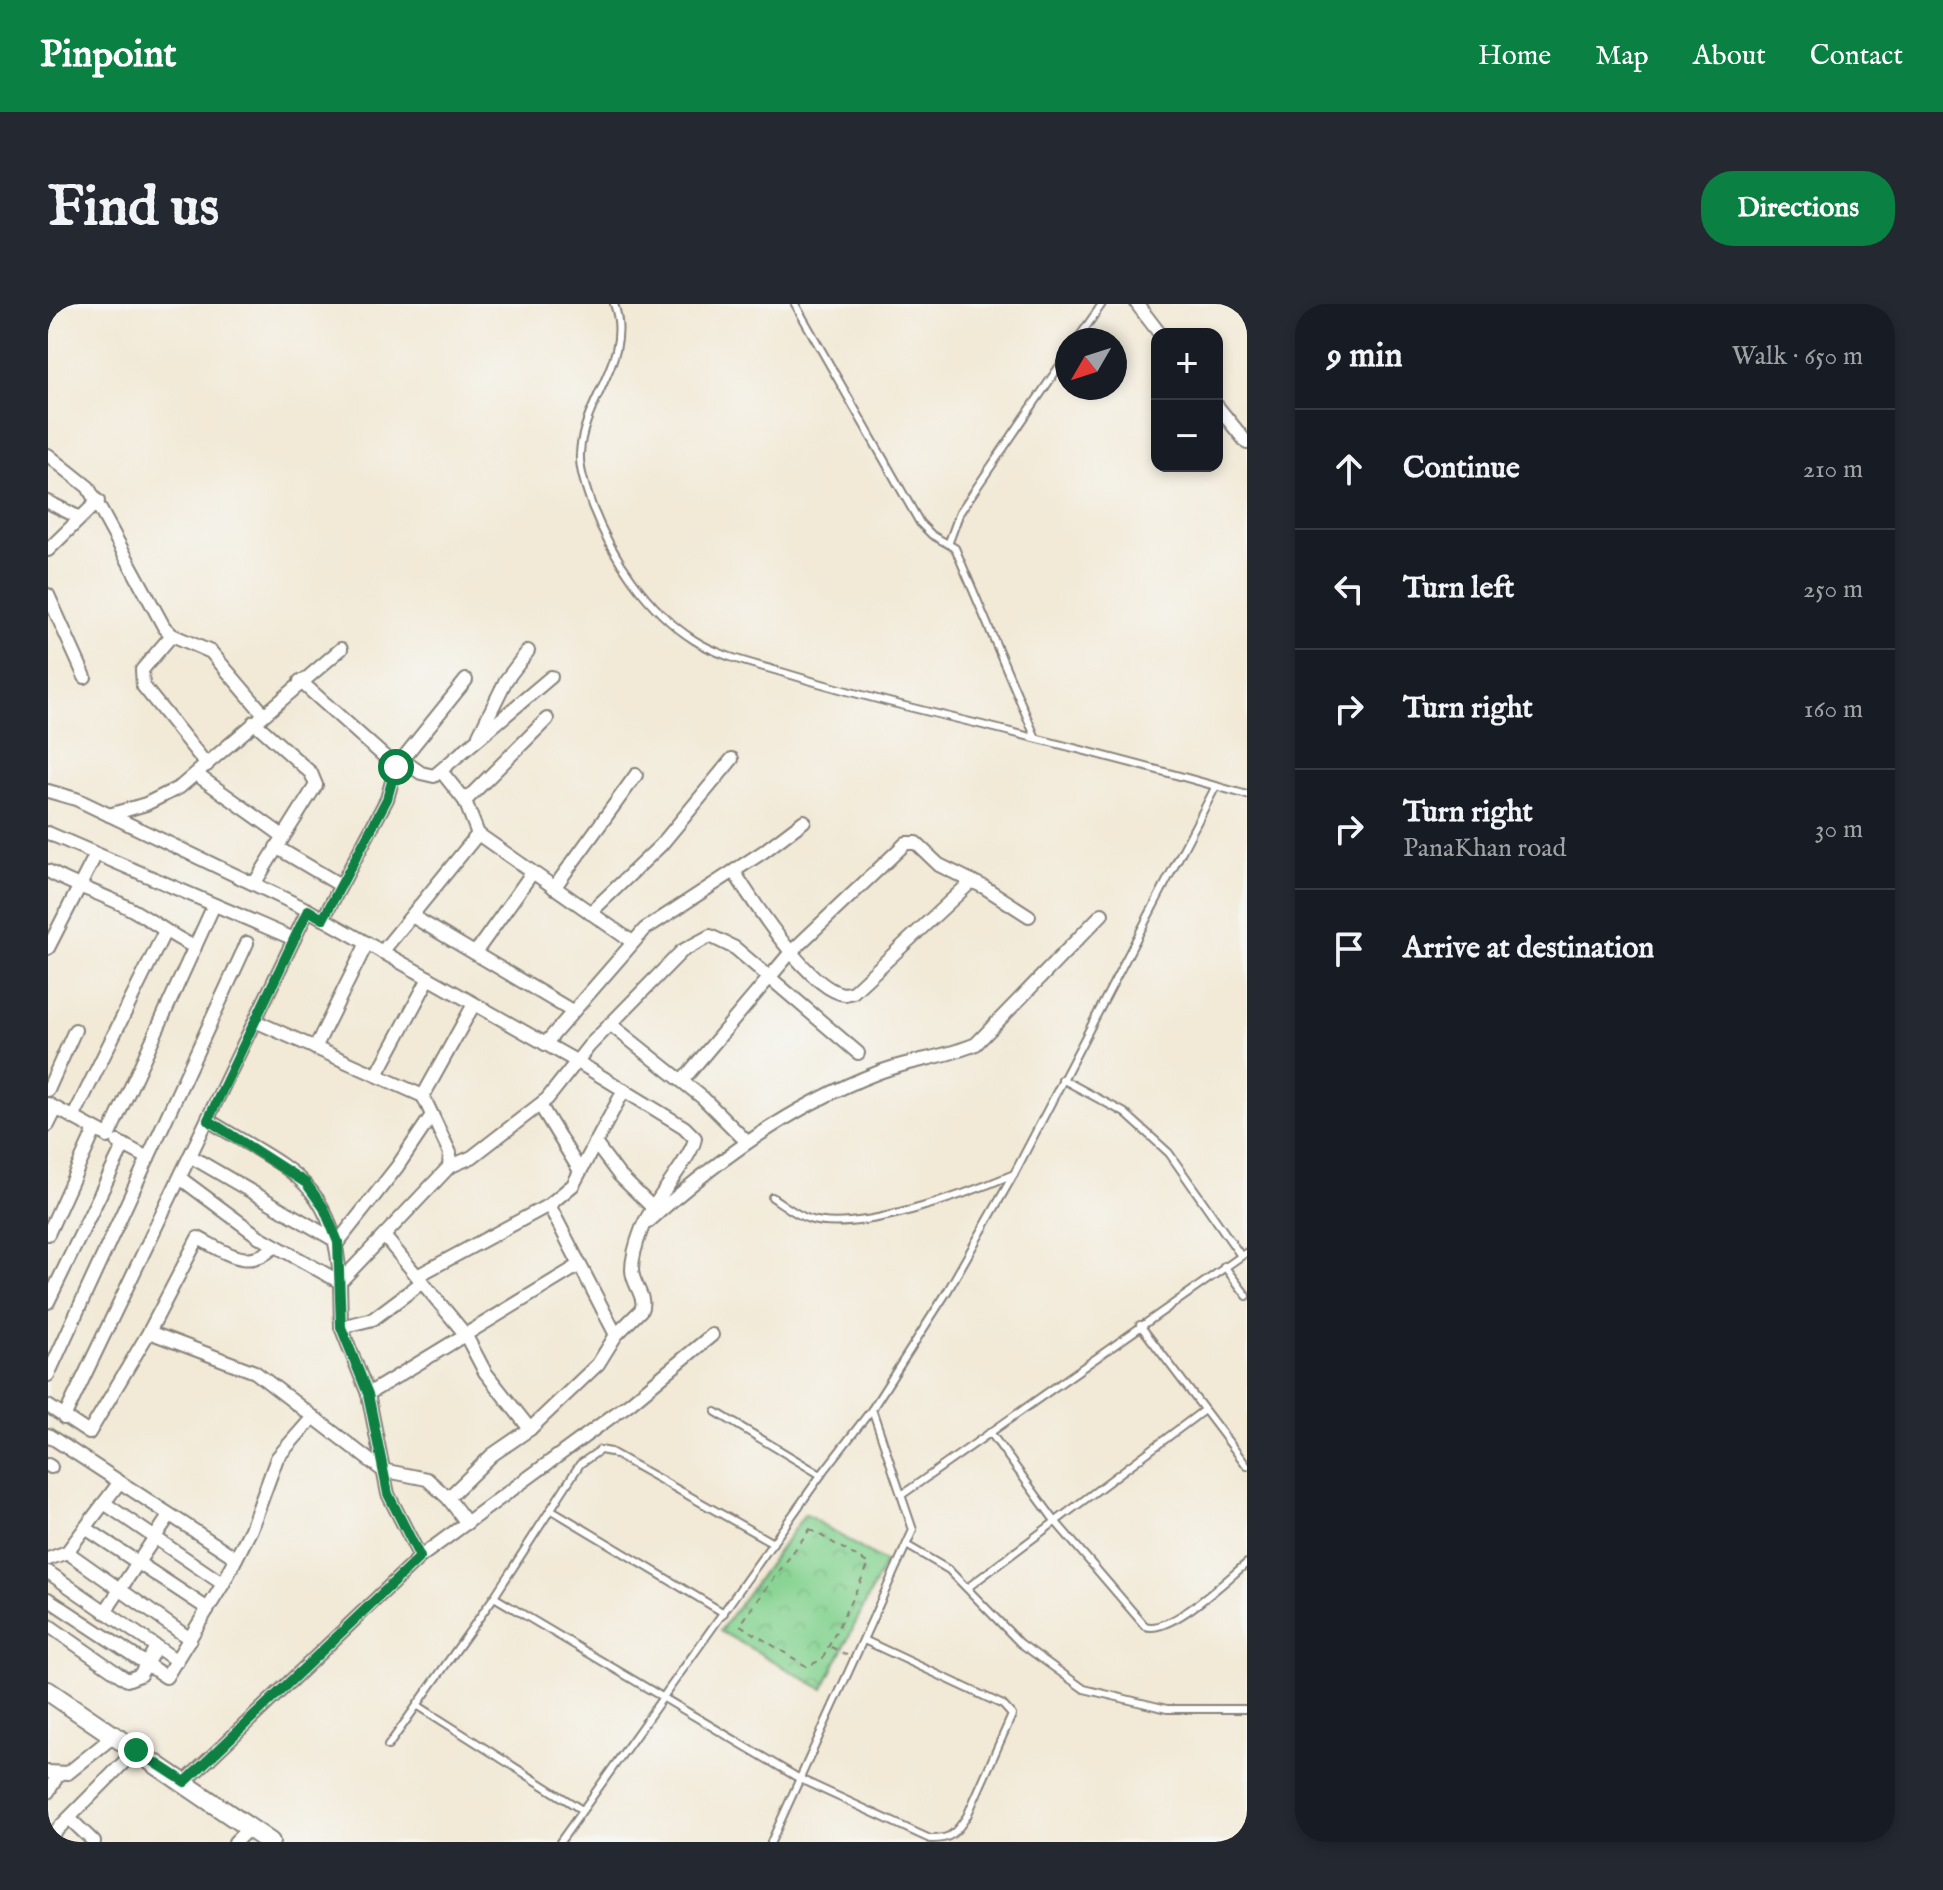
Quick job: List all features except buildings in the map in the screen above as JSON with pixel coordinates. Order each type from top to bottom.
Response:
[{"type":"street","points":[[1137,304],[1155,328]]},
{"type":"street","points":[[1223,413],[1247,443]]},
{"type":"street","points":[[48,455],[79,477],[98,501],[155,615],[172,635],[211,652],[259,717],[311,773],[316,785],[254,884]]},
{"type":"street","points":[[48,550],[98,501]]},
{"type":"street","points":[[48,502],[80,518]]},
{"type":"street","points":[[48,595],[85,677]]},
{"type":"street","points":[[172,635],[142,670],[143,686],[207,765]]},
{"type":"street","points":[[109,815],[165,796],[196,774],[300,681],[341,649]]},
{"type":"street","points":[[476,742],[506,680],[528,651]]},
{"type":"street","points":[[300,681],[398,763],[429,776],[441,771],[551,677]]},
{"type":"street","points":[[323,919],[387,799],[398,763],[466,680]]},
{"type":"street","points":[[465,801],[547,719]]},
{"type":"street","points":[[590,913],[661,845],[732,759]]},
{"type":"street","points":[[441,771],[465,801],[478,834],[631,941]]},
{"type":"street","points":[[196,774],[340,885]]},
{"type":"street","points":[[554,888],[636,775]]},
{"type":"street","points":[[48,791],[109,815],[308,910],[576,1061],[684,1127],[695,1138],[689,1153],[642,1227],[632,1268],[634,1283],[644,1305],[616,1335],[598,1364],[530,1429],[492,1455],[448,1498]]},
{"type":"street","points":[[545,1044],[631,941],[804,821]]},
{"type":"street","points":[[48,833],[294,939]]},
{"type":"street","points":[[382,952],[478,834]]},
{"type":"street","points":[[682,1081],[791,952],[906,843],[916,843],[939,865],[1029,916]]},
{"type":"street","points":[[48,948],[96,854]]},
{"type":"street","points":[[48,871],[78,888],[130,908],[164,933],[195,947]]},
{"type":"street","points":[[734,872],[791,952],[839,994],[853,992],[972,881]]},
{"type":"street","points":[[475,953],[532,873]]},
{"type":"street","points":[[108,1137],[214,905]]},
{"type":"street","points":[[64,1418],[308,910]]},
{"type":"street","points":[[642,1227],[702,1173],[825,1096],[872,1074],[976,1044],[1102,914]]},
{"type":"street","points":[[412,916],[572,1011]]},
{"type":"street","points":[[73,1118],[164,933]]},
{"type":"street","points":[[340,1282],[449,1167],[472,1157],[540,1105],[610,1024],[682,951],[710,936],[728,943],[858,1053]]},
{"type":"street","points":[[48,1375],[53,1351],[148,1158],[247,943]]},
{"type":"street","points":[[315,1048],[367,943]]},
{"type":"street","points":[[377,1075],[429,978]]},
{"type":"street","points":[[423,1096],[474,1004]]},
{"type":"street","points":[[255,1021],[423,1096],[450,1153],[449,1167]]},
{"type":"street","points":[[610,1024],[682,1081],[747,1142]]},
{"type":"street","points":[[48,1090],[75,1030]]},
{"type":"street","points":[[341,1327],[373,1319],[419,1279],[549,1205],[573,1185],[624,1090]]},
{"type":"street","points":[[540,1105],[580,1171]]},
{"type":"street","points":[[48,1125],[52,1106],[148,1158]]},
{"type":"street","points":[[338,1242],[397,1167],[432,1115]]},
{"type":"street","points":[[208,1120],[306,1183],[324,1208],[338,1242],[341,1327],[368,1394],[382,1470],[395,1512],[420,1557]]},
{"type":"street","points":[[48,1234],[95,1130]]},
{"type":"street","points":[[595,1143],[619,1175],[652,1207]]},
{"type":"street","points":[[48,1302],[124,1145]]},
{"type":"street","points":[[190,1156],[338,1242]]},
{"type":"street","points":[[180,1178],[275,1246],[340,1282]]},
{"type":"street","points":[[549,1205],[616,1335]]},
{"type":"street","points":[[384,1236],[465,1334],[485,1372],[530,1429]]},
{"type":"street","points":[[48,1406],[89,1433],[149,1332],[198,1238],[249,1261],[258,1259],[275,1246]]},
{"type":"street","points":[[368,1394],[578,1266]]},
{"type":"street","points":[[149,1332],[255,1372],[382,1470],[427,1479],[448,1498],[467,1523]]},
{"type":"street","points":[[185,1782],[420,1557],[630,1403],[712,1335]]},
{"type":"street","points":[[48,1599],[166,1677],[223,1584],[251,1529],[277,1458],[313,1417]]},
{"type":"street","points":[[48,1435],[236,1558]]},
{"type":"street","points":[[48,1559],[67,1552],[119,1483]]},
{"type":"street","points":[[104,1503],[223,1584]]},
{"type":"street","points":[[105,1612],[169,1516]]},
{"type":"street","points":[[87,1529],[208,1609]]},
{"type":"street","points":[[67,1552],[190,1639]]},
{"type":"street","points":[[48,1572],[177,1661]]},
{"type":"street","points":[[48,1625],[127,1680],[140,1675],[156,1647]]},
{"type":"street","points":[[48,1691],[270,1842]]},
{"type":"street","points":[[48,1792],[53,1774],[85,1762],[115,1735]]},
{"type":"street","points":[[48,1839],[136,1750]]},
{"type":"street","points":[[69,1818],[88,1840]]},
{"type":"street","points":[[235,1842],[249,1828]]},
{"type":"lane","points":[[614,304],[619,318],[617,348],[584,432],[579,455],[592,506],[624,567],[670,621],[693,640],[726,656],[851,693],[1035,736],[1247,795]]},
{"type":"lane","points":[[795,304],[920,523],[932,535],[955,548],[1035,736]]},
{"type":"lane","points":[[1085,328],[1102,304]]},
{"type":"lane","points":[[949,542],[960,512],[1055,373]]},
{"type":"lane","points":[[560,1842],[821,1475],[872,1409],[947,1292],[1014,1174],[1216,786]]},
{"type":"lane","points":[[903,1494],[1244,1254],[1187,1175],[1161,1145],[1125,1113],[1062,1079]]},
{"type":"lane","points":[[772,1197],[810,1220],[879,1217],[954,1198],[1014,1174]]},
{"type":"lane","points":[[1224,1266],[1247,1296]]},
{"type":"lane","points":[[1140,1325],[1247,1466]]},
{"type":"lane","points":[[771,1842],[913,1530],[872,1409]]},
{"type":"lane","points":[[967,1588],[1204,1410]]},
{"type":"lane","points":[[716,1412],[821,1475]]},
{"type":"lane","points":[[990,1432],[1055,1521],[1136,1619],[1152,1628],[1177,1618],[1247,1563]]},
{"type":"lane","points":[[388,1746],[494,1597],[580,1464],[600,1450],[611,1452],[775,1539]]},
{"type":"lane","points":[[552,1510],[724,1613]]},
{"type":"lane","points":[[908,1546],[932,1557],[1020,1643],[1084,1689],[1167,1709],[1247,1709]]},
{"type":"lane","points":[[494,1597],[800,1779],[930,1839],[946,1840],[967,1816],[1012,1715],[1003,1705],[864,1640]]},
{"type":"lane","points":[[417,1705],[582,1810]]},
{"type":"path","points":[[810,1529],[869,1564],[822,1660],[806,1666],[740,1625],[796,1549],[810,1529]]},
{"type":"path","points":[[775,1539],[796,1549]]},
{"type":"path","points":[[829,1645],[855,1660]]},
{"type":"green space","points":[[805,1514],[885,1563],[823,1689],[720,1631]]},
{"type":"route","points":[[136,1750],[185,1782],[420,1557],[403,1529],[388,1494],[368,1394],[341,1327],[338,1242],[324,1208],[306,1183],[208,1120],[308,910],[323,919],[387,799],[396,767]]}]
